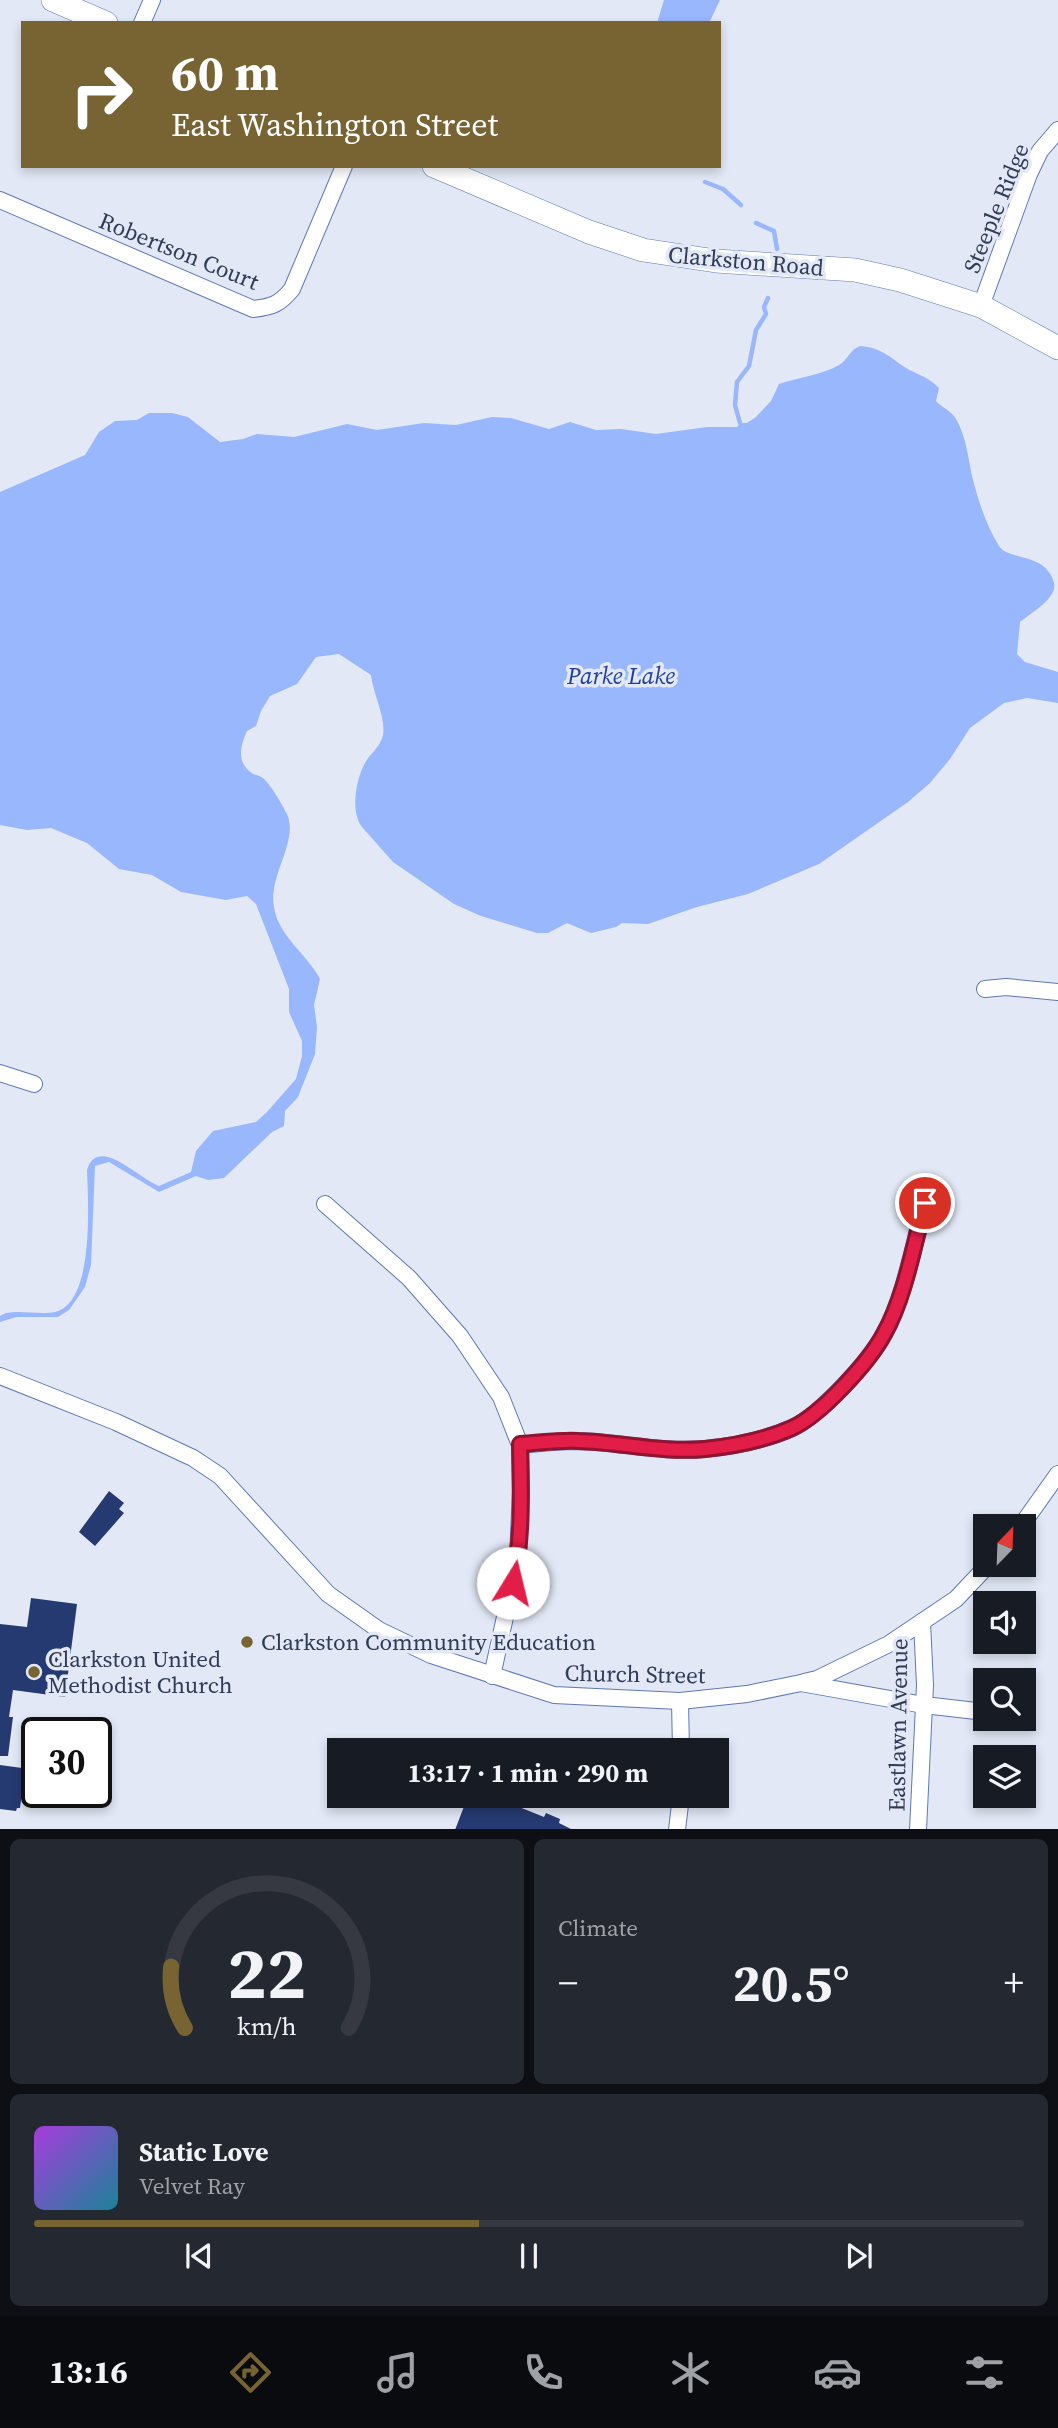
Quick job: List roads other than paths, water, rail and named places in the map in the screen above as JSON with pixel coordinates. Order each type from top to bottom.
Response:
[{"type":"street","points":[[53,0],[101,21]]},
{"type":"street","points":[[143,21],[152,0]]},
{"type":"street","name":"Steeple Ridge","points":[[981,306],[1029,174],[1040,151],[1058,130]]},
{"type":"street","name":"Robertson Court","points":[[0,200],[253,309],[272,307],[281,302],[292,289],[343,168]]},
{"type":"street","name":"Clarkston Road","points":[[439,168],[589,232],[643,250],[716,261],[855,270],[900,280],[981,306],[1058,348]]},
{"type":"street","points":[[985,989],[1006,987],[1058,992]]},
{"type":"street","points":[[0,1073],[34,1084]]},
{"type":"street","points":[[520,1444],[579,1441],[635,1448],[703,1449],[754,1441],[794,1427],[827,1402],[857,1371],[884,1334],[903,1284],[925,1203]]},
{"type":"street","points":[[325,1204],[409,1278],[460,1336],[501,1397],[520,1444],[518,1558],[492,1676]]},
{"type":"street","name":"Church Street","points":[[0,1376],[116,1422],[193,1458],[220,1476],[328,1594],[379,1630],[431,1656],[554,1695],[680,1701],[747,1694],[800,1683],[924,1705],[973,1711]]},
{"type":"street","points":[[1030,1514],[1058,1474]]},
{"type":"street","name":"Eastlawn Avenue","points":[[800,1683],[817,1679],[888,1644],[956,1599],[977,1577]]},
{"type":"street","name":"Eastlawn Avenue","points":[[918,1829],[924,1705],[922,1622]]},
{"type":"street","points":[[680,1701],[681,1738]]},
{"type":"street","points":[[677,1829],[680,1808]]},
{"type":"water","points":[[664,0],[720,0],[710,21],[658,21]]},
{"type":"water","name":"Parke Lake","points":[[860,346],[882,352],[939,388],[936,401],[956,419],[964,439],[980,503],[999,546],[1010,554],[1043,566],[1050,573],[1054,583],[1052,594],[1020,622],[1017,654],[1025,662],[1058,672],[1058,703],[1027,698],[1004,703],[970,728],[930,783],[908,802],[819,864],[748,894],[697,907],[648,924],[622,923],[591,933],[567,923],[548,933],[537,933],[481,916],[454,904],[393,862],[362,827],[356,813],[357,786],[365,763],[383,735],[381,713],[371,675],[339,654],[316,657],[297,684],[270,696],[256,726],[247,731],[241,754],[244,765],[266,781],[287,814],[289,836],[275,883],[274,907],[281,927],[320,979],[314,1005],[317,1027],[315,1054],[298,1097],[285,1111],[284,1126],[272,1132],[224,1178],[208,1180],[196,1176],[159,1192],[109,1162],[95,1166],[91,1265],[85,1287],[69,1310],[58,1317],[16,1317],[0,1322],[0,1316],[6,1313],[55,1312],[68,1305],[77,1290],[86,1249],[87,1170],[92,1160],[100,1156],[110,1158],[159,1186],[191,1172],[196,1151],[213,1131],[256,1122],[296,1079],[302,1056],[302,1041],[289,1012],[289,989],[256,904],[247,896],[226,900],[181,892],[152,875],[119,869],[87,843],[51,828],[27,830],[0,825],[0,492],[85,455],[99,432],[115,421],[137,420],[149,413],[172,413],[188,417],[220,442],[257,434],[294,437],[347,424],[377,430],[424,423],[456,425],[492,417],[511,418],[549,429],[570,422],[596,430],[621,429],[656,434],[707,427],[737,427],[740,423],[747,423],[756,417],[771,401],[779,384],[833,368]]},
{"type":"waterway","points":[[705,182],[723,189],[741,205]]},
{"type":"waterway","points":[[756,223],[774,231],[777,249]]},
{"type":"waterway","points":[[740,423],[735,405],[737,382],[749,366],[756,330],[766,314],[764,307],[768,298]]},
{"type":"place","name":"Clarkston Community Education","points":[[247,1642]]},
{"type":"place","name":"Clarkston United Methodist Church","points":[[34,1672]]}]
